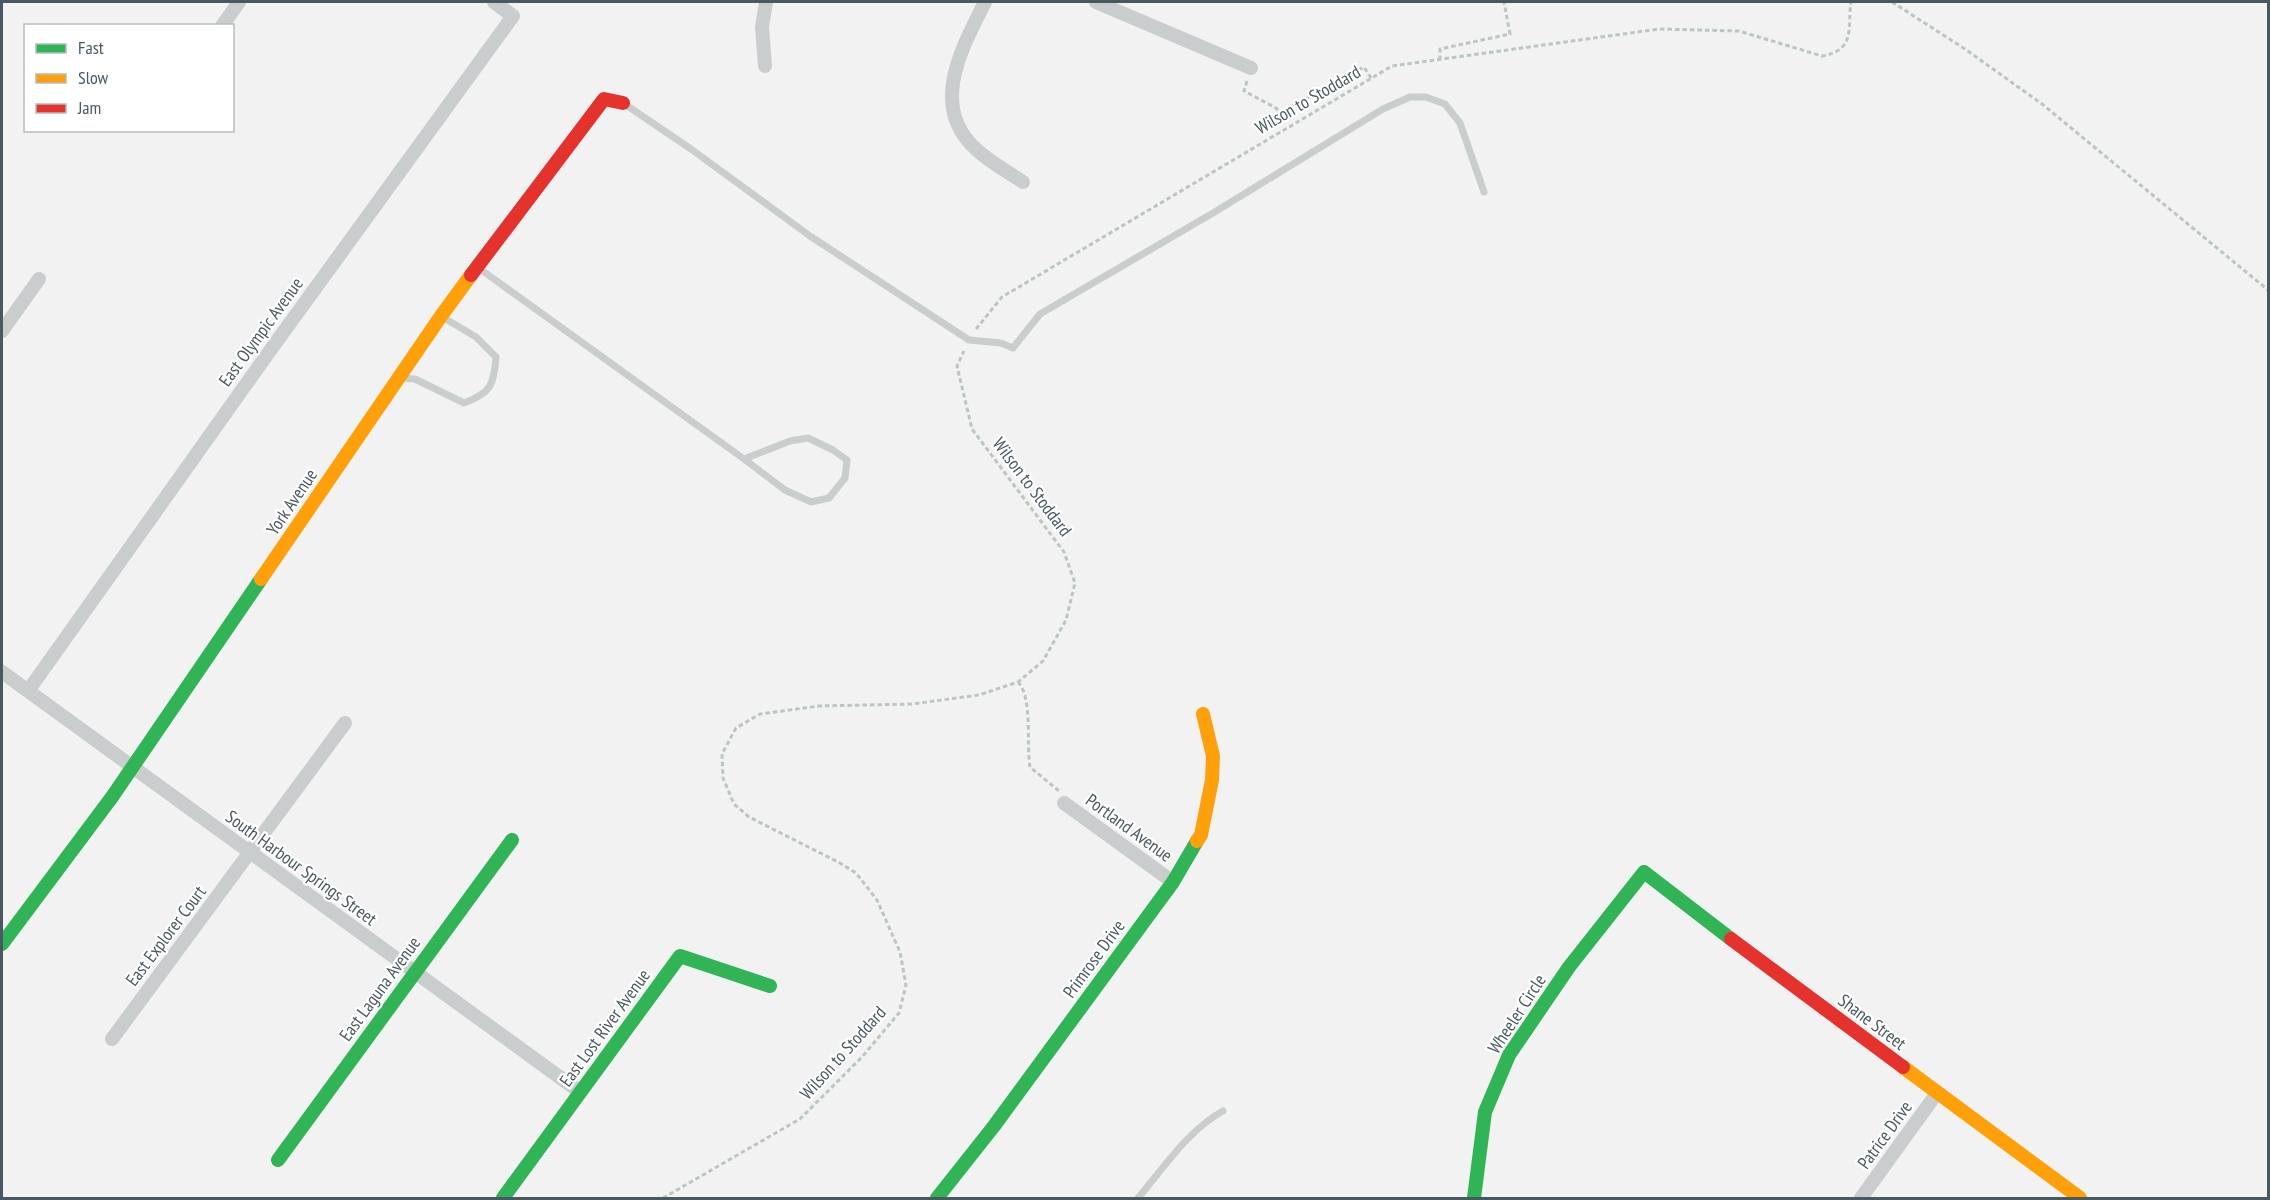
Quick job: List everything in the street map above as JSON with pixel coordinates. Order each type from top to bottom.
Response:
[{"type":"street","points":[[223,24],[239,2]]},
{"type":"street","name":"East Olympic Avenue","points":[[28,691],[269,352],[513,16],[494,2]]},
{"type":"street","points":[[765,66],[762,27],[766,2]]},
{"type":"street","points":[[985,2],[966,41],[951,85],[953,112],[960,131],[976,150],[1023,182]]},
{"type":"street","points":[[1096,2],[1251,68]]},
{"type":"street","name":"York Avenue","points":[[2,944],[133,767],[441,316],[604,99],[623,103]]},
{"type":"street","points":[[2,331],[39,279]]},
{"type":"street","name":"South Harbour Springs Street","points":[[2,672],[580,1092]]},
{"type":"street","name":"Primrose Drive","points":[[937,1198],[994,1126],[1173,882],[1201,835],[1212,780],[1213,756],[1203,714]]},
{"type":"street","name":"East Explorer Court","points":[[112,1039],[345,723]]},
{"type":"street","name":"Portland Avenue","points":[[1064,803],[1173,882]]},
{"type":"street","name":"East Laguna Avenue","points":[[278,1160],[512,840]]},
{"type":"street","name":"Shane Street","points":[[1644,872],[2080,1198]]},
{"type":"street","name":"Wheeler Circle","points":[[1474,1198],[1485,1112],[1509,1055],[1569,967],[1644,872]]},
{"type":"street","name":"East Lost River Avenue","points":[[503,1198],[680,956],[770,986]]},
{"type":"street","name":"Patrice Drive","points":[[1861,1198],[1937,1093]]},
{"type":"lane","points":[[623,103],[692,149],[810,236],[969,340],[1001,343],[1013,348],[1040,314],[1213,213],[1383,109],[1410,97],[1426,97],[1445,104],[1460,123],[1484,192]]},
{"type":"lane","points":[[478,267],[785,490],[811,502],[830,498],[845,478],[847,460],[833,450],[808,438],[790,441],[744,459]]},
{"type":"lane","points":[[399,378],[415,379],[464,403],[482,396],[495,378],[496,357],[476,337],[441,316]]},
{"type":"lane","points":[[1138,1198],[1187,1141],[1210,1118],[1223,1111]]},
{"type":"path","points":[[1440,60],[1440,49],[1510,34],[1504,2]]},
{"type":"path","name":"Wilson to Stoddard","points":[[663,1198],[800,1119],[862,1057],[898,1013],[906,985],[900,952],[877,900],[856,873],[840,862],[749,817],[734,804],[723,777],[722,754],[736,728],[760,714],[819,706],[912,704],[979,695],[1018,682],[1043,661],[1066,620],[1075,583],[1064,552],[972,429],[957,366],[982,319],[1002,297],[1392,66],[1659,29],[1739,31],[1822,56],[1833,54],[1844,45],[1850,31],[1851,2]]},
{"type":"path","points":[[1892,2],[1965,49],[2042,104],[2268,290]]},
{"type":"path","points":[[1251,68],[1244,92],[1276,108],[1280,113],[1364,67],[1371,78]]},
{"type":"path","points":[[1018,682],[1024,688],[1027,705],[1027,749],[1030,767],[1060,791],[1064,803]]},
{"type":"traffic: fast","points":[[2,944],[112,797],[261,579]]},
{"type":"traffic: fast","points":[[278,1160],[512,840]]},
{"type":"traffic: fast","points":[[937,1198],[994,1126],[1173,882],[1197,841]]},
{"type":"traffic: fast","points":[[1474,1198],[1485,1112],[1509,1055],[1569,967],[1644,872],[1731,939]]},
{"type":"traffic: fast","points":[[503,1198],[680,956],[770,986]]},
{"type":"traffic: slow","points":[[261,579],[471,275]]},
{"type":"traffic: slow","points":[[1197,841],[1201,835],[1212,780],[1213,756],[1203,714]]},
{"type":"traffic: slow","points":[[1903,1067],[2080,1198]]},
{"type":"traffic: jam","points":[[471,275],[604,99],[623,103]]},
{"type":"traffic: jam","points":[[1731,939],[1903,1067]]}]
